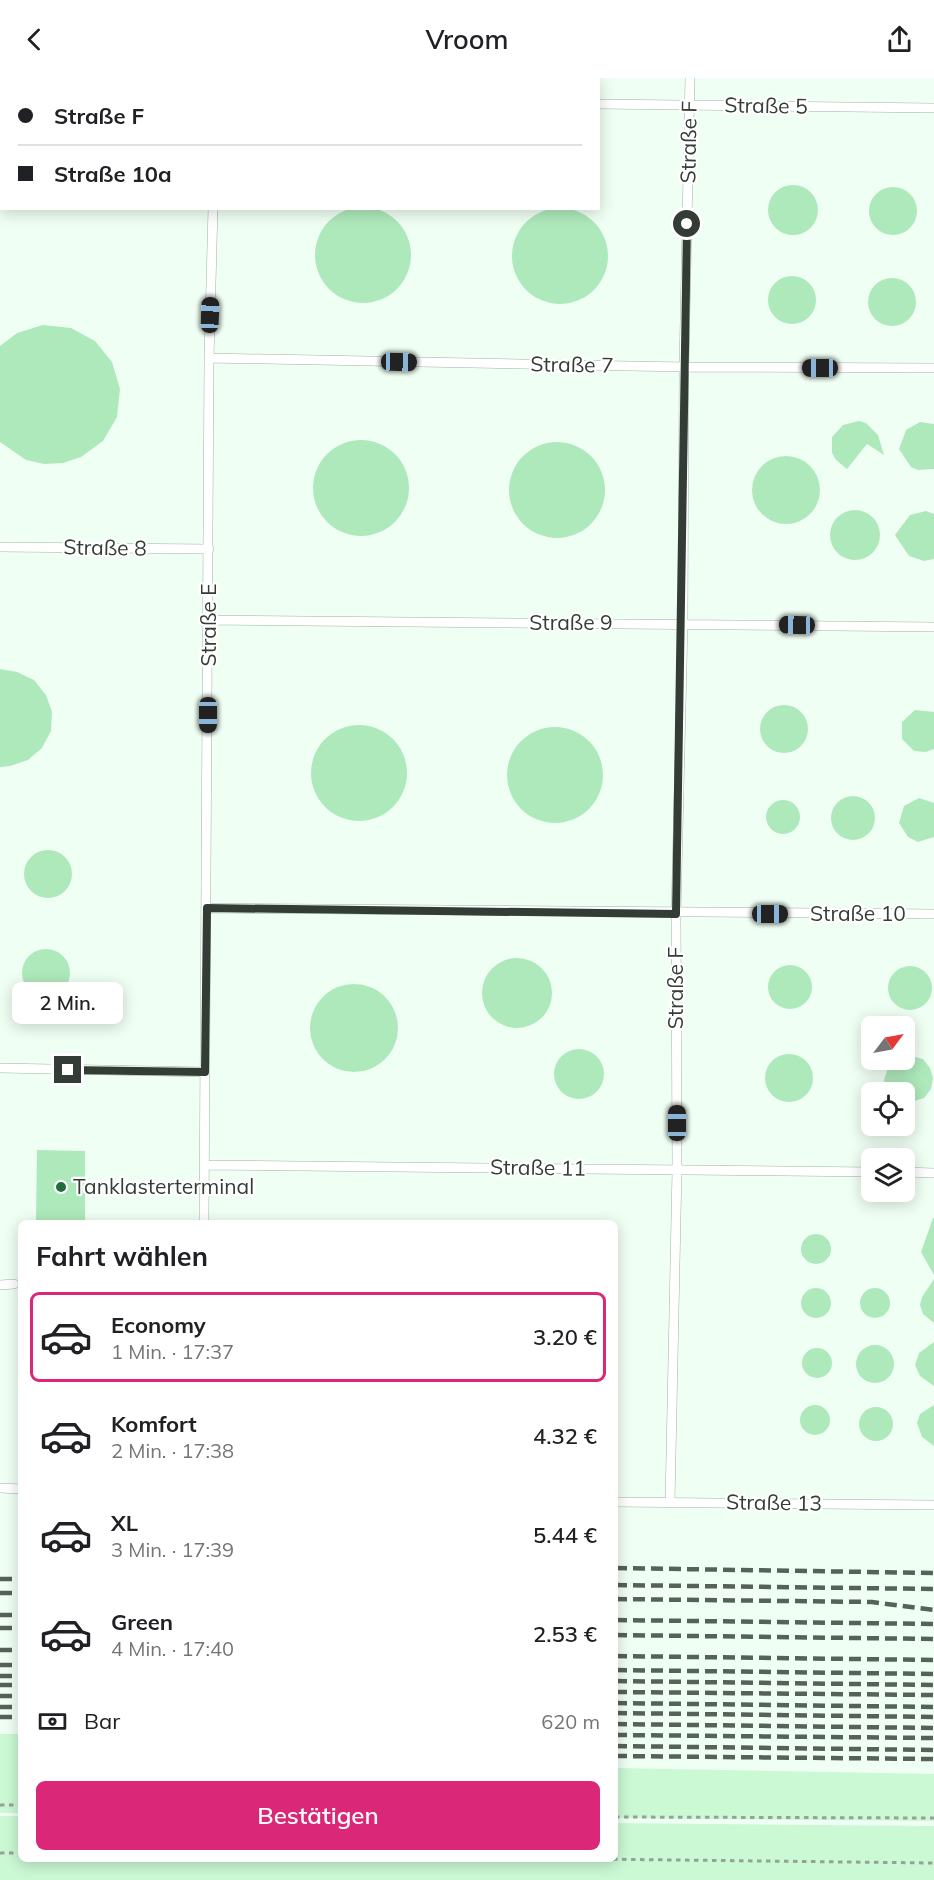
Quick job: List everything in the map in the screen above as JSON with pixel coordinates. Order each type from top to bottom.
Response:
[{"type":"lane","name":"Straße F","points":[[670,1502],[677,1170],[676,914],[683,623],[684,367],[690,78]]},
{"type":"lane","name":"Straße 5","points":[[600,104],[934,108]]},
{"type":"lane","name":"Straße E","points":[[204,1220],[209,358],[213,210]]},
{"type":"lane","name":"Straße 7","points":[[209,358],[684,367],[934,368]]},
{"type":"lane","name":"Straße 8","points":[[0,547],[209,549]]},
{"type":"lane","name":"Straße 9","points":[[208,620],[934,627]]},
{"type":"lane","name":"Straße 10","points":[[207,908],[676,914],[934,914]]},
{"type":"lane","points":[[0,1068],[205,1072]]},
{"type":"lane","name":"Straße 11","points":[[205,1165],[861,1172]]},
{"type":"lane","points":[[915,1172],[934,1173]]},
{"type":"lane","points":[[0,1285],[14,1284]]},
{"type":"lane","points":[[0,1488],[18,1489]]},
{"type":"lane","name":"Straße 13","points":[[618,1502],[934,1505]]},
{"type":"path","points":[[0,1805],[18,1805]]},
{"type":"path","points":[[618,1817],[934,1818]]},
{"type":"path","points":[[0,1853],[18,1853]]},
{"type":"path","points":[[618,1859],[934,1863]]},
{"type":"green space","points":[[0,1734],[18,1734],[18,1813],[0,1813]]},
{"type":"green space","points":[[618,1768],[934,1774],[934,1821],[618,1818]]},
{"type":"green space","points":[[0,1816],[18,1816],[18,1862],[618,1862],[618,1823],[934,1826],[934,1880],[0,1880]]},
{"type":"building","points":[[793,185],[802,187],[813,196],[818,210],[816,219],[807,230],[793,235],[784,233],[773,224],[768,210],[770,201],[779,190]]},
{"type":"building","points":[[888,187],[898,187],[913,197],[917,211],[916,220],[907,231],[898,235],[888,235],[873,225],[869,216],[869,206],[879,191]]},
{"type":"building","points":[[345,210],[381,210],[390,215],[403,228],[410,246],[408,273],[397,289],[381,300],[363,303],[345,300],[329,289],[318,273],[315,255],[318,237],[329,221]]},
{"type":"building","points":[[542,211],[578,211],[587,216],[600,229],[607,247],[605,274],[594,290],[578,301],[560,304],[542,301],[526,290],[515,274],[512,256],[515,238],[526,222]]},
{"type":"building","points":[[787,276],[797,276],[812,286],[816,300],[815,309],[806,320],[797,324],[787,324],[772,314],[768,305],[768,295],[778,280]]},
{"type":"building","points":[[887,278],[897,278],[912,288],[916,302],[915,311],[906,322],[897,326],[887,326],[872,316],[868,307],[868,297],[878,282]]},
{"type":"building","points":[[43,325],[71,328],[95,341],[112,362],[120,389],[117,417],[103,441],[81,457],[63,463],[44,464],[26,460],[0,442],[0,346],[17,333]]},
{"type":"building","points":[[859,421],[866,423],[878,435],[884,455],[867,444],[847,469],[836,460],[832,453],[832,437],[843,425]]},
{"type":"building","points":[[920,422],[934,424],[934,469],[918,470],[911,467],[899,449],[906,430]]},
{"type":"building","points":[[361,440],[379,443],[395,454],[406,470],[409,488],[406,506],[395,522],[379,533],[361,536],[343,533],[327,522],[316,506],[313,488],[316,470],[327,454],[343,443]]},
{"type":"building","points":[[557,442],[575,445],[591,456],[602,472],[605,490],[602,508],[591,524],[575,535],[557,538],[539,535],[523,524],[512,508],[509,490],[512,472],[523,456],[539,445]]},
{"type":"building","points":[[786,456],[799,459],[810,466],[817,477],[820,490],[817,503],[810,514],[799,521],[786,524],[773,521],[762,514],[755,503],[752,490],[755,477],[762,466],[773,459]]},
{"type":"building","points":[[855,510],[864,512],[875,521],[880,535],[878,544],[869,555],[855,560],[846,558],[835,549],[830,535],[832,526],[841,515]]},
{"type":"building","points":[[926,511],[934,514],[934,559],[924,561],[909,556],[895,535],[910,515]]},
{"type":"building","points":[[0,669],[17,672],[34,680],[46,695],[52,712],[51,731],[42,748],[28,760],[0,767]]},
{"type":"building","points":[[779,705],[789,705],[804,715],[808,729],[804,743],[798,749],[789,753],[779,753],[764,743],[760,734],[760,724],[770,709]]},
{"type":"building","points":[[915,710],[934,712],[934,749],[926,752],[914,751],[902,739],[902,722]]},
{"type":"building","points":[[359,725],[377,728],[393,739],[404,755],[407,773],[404,791],[393,807],[377,818],[359,821],[341,818],[325,807],[314,791],[311,773],[314,755],[325,739],[341,728]]},
{"type":"building","points":[[555,727],[573,730],[589,741],[600,757],[603,775],[600,793],[589,809],[573,820],[555,823],[537,820],[521,809],[510,793],[507,775],[510,757],[521,741],[537,730]]},
{"type":"building","points":[[853,796],[868,803],[875,818],[868,833],[853,840],[838,833],[831,818],[838,803]]},
{"type":"building","points":[[919,798],[934,803],[934,837],[918,842],[908,837],[899,823],[904,806]]},
{"type":"building","points":[[783,800],[795,805],[800,817],[795,829],[783,834],[771,829],[766,817],[771,805]]},
{"type":"building","points":[[48,850],[65,857],[72,874],[65,891],[48,898],[31,891],[24,874],[31,857]]},
{"type":"building","points":[[46,949],[63,956],[70,973],[63,990],[46,997],[29,990],[22,973],[29,956]]},
{"type":"building","points":[[517,958],[530,961],[542,968],[549,980],[552,993],[549,1006],[542,1018],[530,1025],[517,1028],[504,1025],[492,1018],[485,1006],[482,993],[485,980],[492,968],[504,961]]},
{"type":"building","points":[[790,965],[805,972],[812,987],[805,1002],[790,1009],[775,1002],[768,987],[775,972]]},
{"type":"building","points":[[910,966],[925,973],[932,988],[925,1003],[910,1010],[895,1003],[888,988],[895,973]]},
{"type":"building","points":[[354,984],[379,991],[391,1003],[398,1028],[391,1053],[379,1065],[354,1072],[329,1065],[317,1053],[310,1028],[317,1003],[329,991]]},
{"type":"building","points":[[579,1049],[588,1051],[599,1060],[604,1074],[602,1083],[593,1094],[579,1099],[570,1097],[559,1088],[554,1074],[556,1065],[565,1054]]},
{"type":"building","points":[[784,1054],[794,1054],[809,1064],[813,1078],[809,1092],[803,1098],[794,1102],[784,1102],[769,1092],[765,1083],[765,1073],[775,1058]]},
{"type":"building","points":[[915,1057],[923,1059],[930,1068],[933,1078],[931,1089],[924,1098],[915,1101],[915,1082],[884,1082],[887,1070],[915,1070]]},
{"type":"building","name":"Tanklasterterminal","points":[[37,1150],[85,1151],[85,1220],[36,1220]]},
{"type":"building","points":[[934,1218],[934,1275],[921,1252]]},
{"type":"building","points":[[816,1234],[827,1238],[831,1249],[827,1260],[816,1264],[805,1260],[801,1249],[805,1238]]},
{"type":"building","points":[[934,1279],[934,1323],[923,1314],[920,1305],[922,1297]]},
{"type":"building","points":[[816,1288],[827,1292],[831,1303],[827,1314],[816,1318],[805,1314],[801,1303],[805,1292]]},
{"type":"building","points":[[875,1288],[886,1292],[890,1303],[886,1314],[875,1318],[864,1314],[860,1303],[864,1292]]},
{"type":"building","points":[[934,1342],[934,1386],[920,1376],[915,1365],[919,1353]]},
{"type":"building","points":[[875,1345],[888,1351],[894,1364],[888,1377],[875,1383],[862,1377],[856,1364],[862,1351]]},
{"type":"building","points":[[817,1348],[828,1352],[832,1363],[828,1374],[817,1378],[806,1374],[802,1363],[806,1352]]},
{"type":"building","points":[[815,1405],[826,1409],[830,1420],[826,1431],[815,1435],[804,1431],[800,1420],[804,1409]]},
{"type":"building","points":[[934,1405],[934,1446],[922,1437],[917,1423],[920,1414]]},
{"type":"building","points":[[876,1407],[888,1412],[893,1424],[888,1436],[876,1441],[864,1436],[859,1424],[864,1412]]},
{"type":"railway","points":[[618,1568],[934,1573]]},
{"type":"railway","points":[[0,1579],[18,1579]]},
{"type":"railway","points":[[618,1585],[934,1589]]},
{"type":"railway","points":[[0,1593],[18,1593]]},
{"type":"railway","points":[[618,1599],[872,1602],[934,1610]]},
{"type":"railway","points":[[0,1615],[18,1615]]},
{"type":"railway","points":[[618,1620],[934,1624]]},
{"type":"railway","points":[[0,1628],[18,1628]]},
{"type":"railway","points":[[618,1635],[934,1639]]},
{"type":"railway","points":[[0,1650],[18,1650]]},
{"type":"railway","points":[[618,1656],[934,1660]]},
{"type":"railway","points":[[0,1665],[18,1665]]},
{"type":"railway","points":[[618,1670],[934,1674]]},
{"type":"railway","points":[[0,1676],[18,1676]]},
{"type":"railway","points":[[618,1681],[934,1685]]},
{"type":"railway","points":[[0,1685],[18,1685]]},
{"type":"railway","points":[[618,1692],[934,1695]]},
{"type":"railway","points":[[0,1696],[18,1696]]},
{"type":"railway","points":[[618,1703],[934,1707]]},
{"type":"railway","points":[[0,1707],[18,1707]]},
{"type":"railway","points":[[618,1713],[934,1717]]},
{"type":"railway","points":[[0,1717],[18,1717]]},
{"type":"railway","points":[[618,1724],[934,1728]]},
{"type":"railway","points":[[618,1735],[934,1738]]},
{"type":"railway","points":[[618,1746],[934,1750]]},
{"type":"railway","points":[[618,1756],[934,1759]]},
{"type":"place","name":"Tanklasterterminal","points":[[61,1187]]},
{"type":"route","points":[[68,1070],[205,1072],[207,908],[676,914],[683,623],[687,224]]}]
